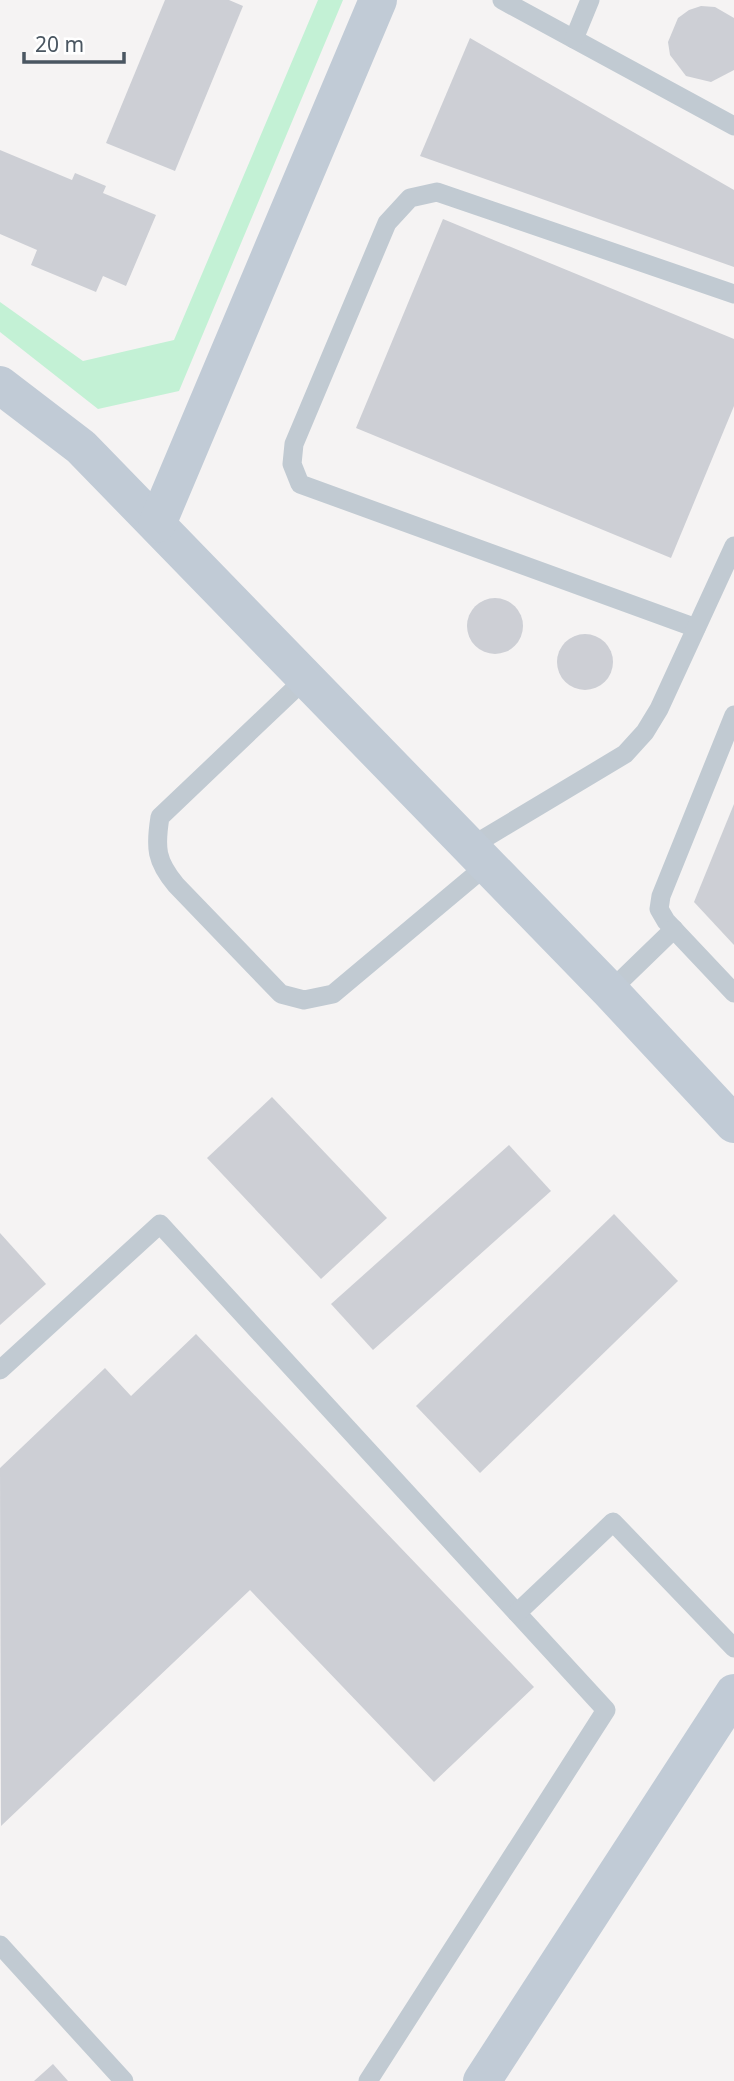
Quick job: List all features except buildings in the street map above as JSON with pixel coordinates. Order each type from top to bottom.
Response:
[{"type":"main road","points":[[156,524],[377,0]]},
{"type":"main road","points":[[0,385],[81,447],[610,991],[734,1124]]},
{"type":"main road","points":[[482,2081],[734,1693]]},
{"type":"lane","points":[[502,0],[734,126]]},
{"type":"lane","points":[[573,39],[590,0]]},
{"type":"lane","points":[[696,628],[300,484],[292,464],[293,444],[387,223],[410,198],[438,192],[734,294]]},
{"type":"lane","points":[[306,678],[160,817],[156,841],[161,867],[281,994],[304,1000],[333,994],[479,856],[625,754],[645,732],[659,709],[734,546]]},
{"type":"lane","points":[[734,715],[661,896],[660,909],[674,929],[734,993]]},
{"type":"lane","points":[[610,991],[674,929]]},
{"type":"lane","points":[[0,1370],[160,1224],[606,1710],[368,2081]]},
{"type":"lane","points":[[517,1613],[613,1522],[734,1648]]},
{"type":"lane","points":[[0,1945],[124,2081]]},
{"type":"green space","points":[[318,0],[343,0],[179,391],[98,409],[0,332],[0,302],[83,361],[174,340]]}]
